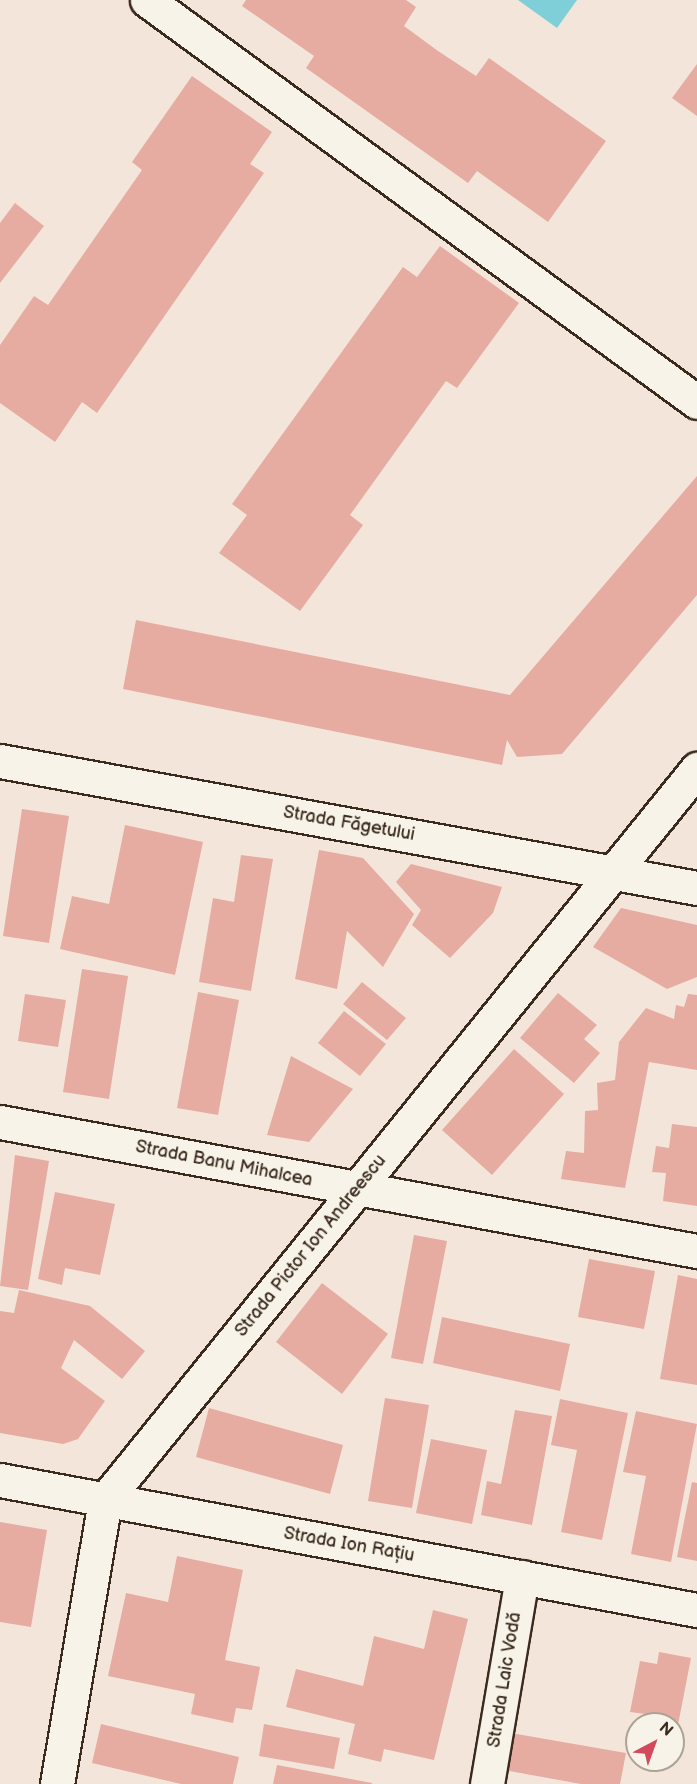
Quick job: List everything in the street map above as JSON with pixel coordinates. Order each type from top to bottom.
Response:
[{"type":"street","points":[[147,0],[697,402]]},
{"type":"street","name":"Strada Făgetului","points":[[0,761],[697,888]]},
{"type":"street","name":"Strada Pictor Ion Andreescu","points":[[57,1784],[105,1500],[697,769]]},
{"type":"street","name":"Strada Banu Mihalcea","points":[[0,1122],[357,1190],[697,1251]]},
{"type":"street","name":"Strada Ion Rațiu","points":[[0,1480],[697,1610]]},
{"type":"street","name":"Strada Laic Vodă","points":[[487,1784],[522,1577]]},
{"type":"water","points":[[518,0],[577,0],[557,28]]},
{"type":"building","points":[[246,0],[406,0],[416,7],[404,26],[438,51],[476,76],[489,58],[606,141],[548,222],[477,171],[468,183],[306,68],[314,56],[242,6]]},
{"type":"building","points":[[697,64],[697,116],[672,98]]},
{"type":"building","points":[[192,76],[272,132],[250,164],[264,173],[97,413],[82,402],[55,442],[0,403],[0,345],[34,296],[48,305],[142,170],[132,162]]},
{"type":"building","points":[[15,203],[44,226],[0,283],[0,223]]},
{"type":"building","points":[[440,246],[519,303],[457,388],[446,381],[350,515],[363,525],[300,611],[219,553],[247,515],[232,504],[403,267],[417,277]]},
{"type":"building","points":[[697,476],[697,595],[562,754],[517,757],[507,740],[502,765],[123,689],[136,620],[510,695]]},
{"type":"building","points":[[22,809],[69,816],[49,943],[3,936]]},
{"type":"building","points":[[125,825],[203,842],[175,975],[60,949],[72,896],[109,904]]},
{"type":"building","points":[[319,850],[363,858],[414,914],[383,967],[347,931],[337,989],[295,979]]},
{"type":"building","points":[[241,855],[273,859],[251,991],[199,982],[213,898],[234,902]]},
{"type":"building","points":[[411,864],[502,887],[493,913],[450,958],[412,925],[421,910],[396,882]]},
{"type":"building","points":[[621,908],[697,925],[697,977],[667,989],[593,947]]},
{"type":"building","points":[[82,969],[128,976],[109,1099],[63,1092]]},
{"type":"building","points":[[362,982],[406,1018],[387,1040],[343,1004]]},
{"type":"building","points":[[198,992],[239,1000],[218,1115],[177,1108]]},
{"type":"building","points":[[558,993],[597,1025],[584,1039],[600,1053],[574,1083],[520,1038]]},
{"type":"building","points":[[25,994],[66,1000],[58,1047],[18,1041]]},
{"type":"building","points":[[688,994],[697,995],[697,1070],[649,1062],[625,1188],[561,1179],[566,1151],[584,1153],[585,1111],[598,1110],[597,1083],[615,1080],[619,1042],[646,1008],[674,1019],[676,1005],[684,1007]]},
{"type":"building","points":[[344,1011],[386,1044],[360,1076],[318,1043]]},
{"type":"building","points":[[514,1049],[564,1094],[492,1175],[442,1130]]},
{"type":"building","points":[[291,1056],[353,1089],[309,1142],[267,1135]]},
{"type":"building","points":[[672,1124],[697,1127],[697,1206],[663,1201],[666,1173],[652,1172],[656,1146],[669,1148]]},
{"type":"building","points":[[15,1155],[49,1161],[28,1290],[0,1286]]},
{"type":"building","points":[[55,1192],[115,1204],[100,1275],[65,1268],[62,1285],[38,1279]]},
{"type":"building","points":[[414,1235],[447,1241],[423,1364],[391,1358]]},
{"type":"building","points":[[589,1259],[655,1271],[644,1329],[578,1317]]},
{"type":"building","points":[[678,1275],[697,1279],[697,1385],[660,1379]]},
{"type":"building","points":[[322,1283],[388,1334],[342,1394],[276,1342]]},
{"type":"building","points":[[19,1290],[90,1306],[145,1351],[122,1379],[74,1340],[61,1368],[105,1401],[78,1439],[63,1444],[0,1433],[0,1311],[14,1313]]},
{"type":"building","points":[[442,1317],[570,1344],[560,1391],[433,1363]]},
{"type":"building","points":[[385,1398],[429,1405],[412,1508],[368,1501]]},
{"type":"building","points":[[560,1399],[628,1413],[602,1540],[561,1532],[577,1450],[551,1445]]},
{"type":"building","points":[[209,1408],[343,1445],[330,1494],[196,1457]]},
{"type":"building","points":[[515,1410],[552,1416],[532,1525],[481,1515],[487,1481],[501,1484]]},
{"type":"building","points":[[636,1411],[697,1424],[671,1562],[631,1554],[646,1476],[623,1472]]},
{"type":"building","points":[[431,1439],[487,1450],[472,1524],[416,1513]]},
{"type":"building","points":[[692,1482],[697,1483],[697,1561],[677,1557]]},
{"type":"building","points":[[0,1522],[47,1530],[31,1627],[0,1622]]},
{"type":"building","points":[[177,1556],[243,1570],[225,1660],[260,1667],[252,1710],[236,1708],[233,1723],[191,1714],[195,1694],[108,1676],[126,1593],[168,1602]]},
{"type":"building","points":[[433,1610],[468,1619],[434,1760],[384,1749],[381,1762],[348,1754],[355,1724],[286,1707],[296,1669],[363,1686],[374,1636],[424,1649]]},
{"type":"building","points":[[659,1652],[691,1658],[680,1712],[630,1712],[640,1661],[657,1664]]},
{"type":"building","points":[[101,1724],[239,1757],[233,1784],[181,1784],[92,1763]]},
{"type":"building","points":[[264,1724],[340,1738],[334,1769],[259,1756]]},
{"type":"building","points":[[500,1731],[625,1753],[620,1784],[581,1784],[493,1768]]},
{"type":"building","points":[[277,1765],[372,1783],[372,1784],[273,1784]]}]
